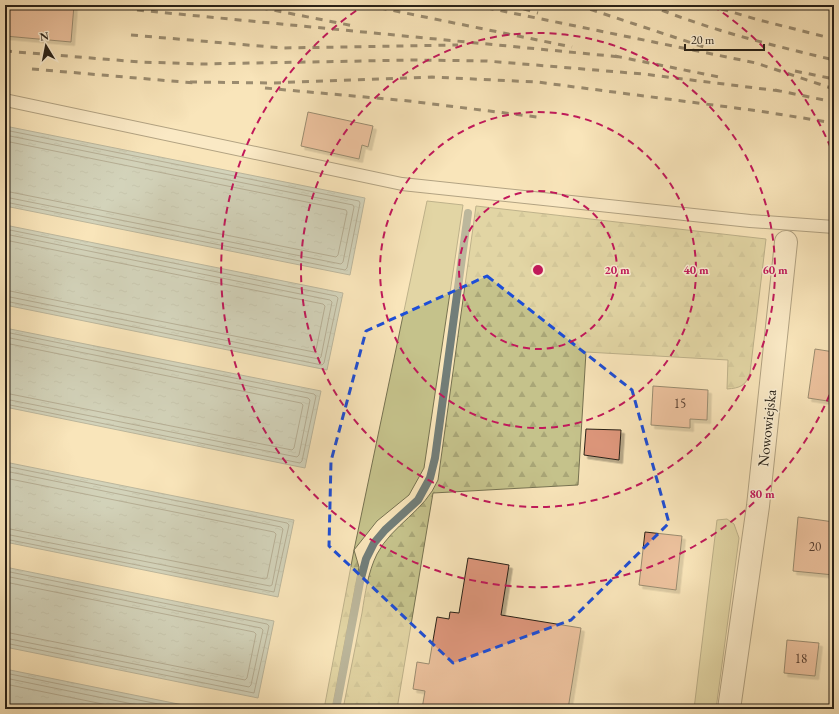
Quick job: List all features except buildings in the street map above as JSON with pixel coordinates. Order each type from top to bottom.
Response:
[{"type":"street","name":"Nowowiejska","points":[[729,709],[761,483],[786,242]]},
{"type":"lane","points":[[5,100],[402,184],[750,221],[834,227]]},
{"type":"highlighted area","points":[[487,276],[632,390],[669,523],[571,620],[453,663],[329,546],[331,461],[366,331]]},
{"type":"green space","points":[[427,201],[463,205],[424,468],[409,495],[377,521],[354,550]]},
{"type":"green space","points":[[476,206],[766,239],[750,373],[747,381],[742,386],[727,389],[728,360],[586,352],[578,485],[433,493],[397,709],[343,709],[371,568],[383,544],[425,501],[438,480]]},
{"type":"green space","points":[[727,519],[734,524],[739,538],[716,709],[694,709],[717,520]]},
{"type":"green space","points":[[354,550],[359,567],[332,709],[324,709]]},
{"type":"water","points":[[5,126],[365,198],[350,275],[5,206]]},
{"type":"water","points":[[5,225],[343,293],[327,370],[5,305]]},
{"type":"water","points":[[5,328],[321,391],[305,468],[5,407]]},
{"type":"water","points":[[5,462],[294,520],[278,597],[5,542]]},
{"type":"water","points":[[5,567],[274,621],[258,698],[5,647]]},
{"type":"water","points":[[5,669],[203,709],[5,709]]},
{"type":"waterway","points":[[336,709],[360,582],[366,559],[374,543],[385,530],[418,500],[430,478],[435,458],[468,213]]},
{"type":"railway","points":[[247,5],[354,26]]},
{"type":"railway","points":[[366,5],[572,47]]},
{"type":"railway","points":[[473,5],[756,63],[834,89]]},
{"type":"railway","points":[[510,5],[538,13]]},
{"type":"railway","points":[[577,5],[710,49]]},
{"type":"railway","points":[[649,5],[694,22],[764,43],[834,60]]},
{"type":"railway","points":[[708,5],[834,39]]},
{"type":"railway","points":[[137,10],[621,57]]},
{"type":"railway","points":[[131,35],[283,48],[458,45]]},
{"type":"railway","points":[[5,51],[140,62],[201,64],[415,60],[487,61],[643,74],[780,91]]},
{"type":"railway","points":[[615,56],[719,77]]},
{"type":"railway","points":[[32,69],[195,83]]},
{"type":"railway","points":[[795,71],[834,79]]},
{"type":"railway","points":[[190,82],[271,83],[432,77],[537,82],[759,111],[834,123]]},
{"type":"railway","points":[[265,88],[409,101],[537,117]]},
{"type":"railway","points":[[775,90],[834,102]]}]
